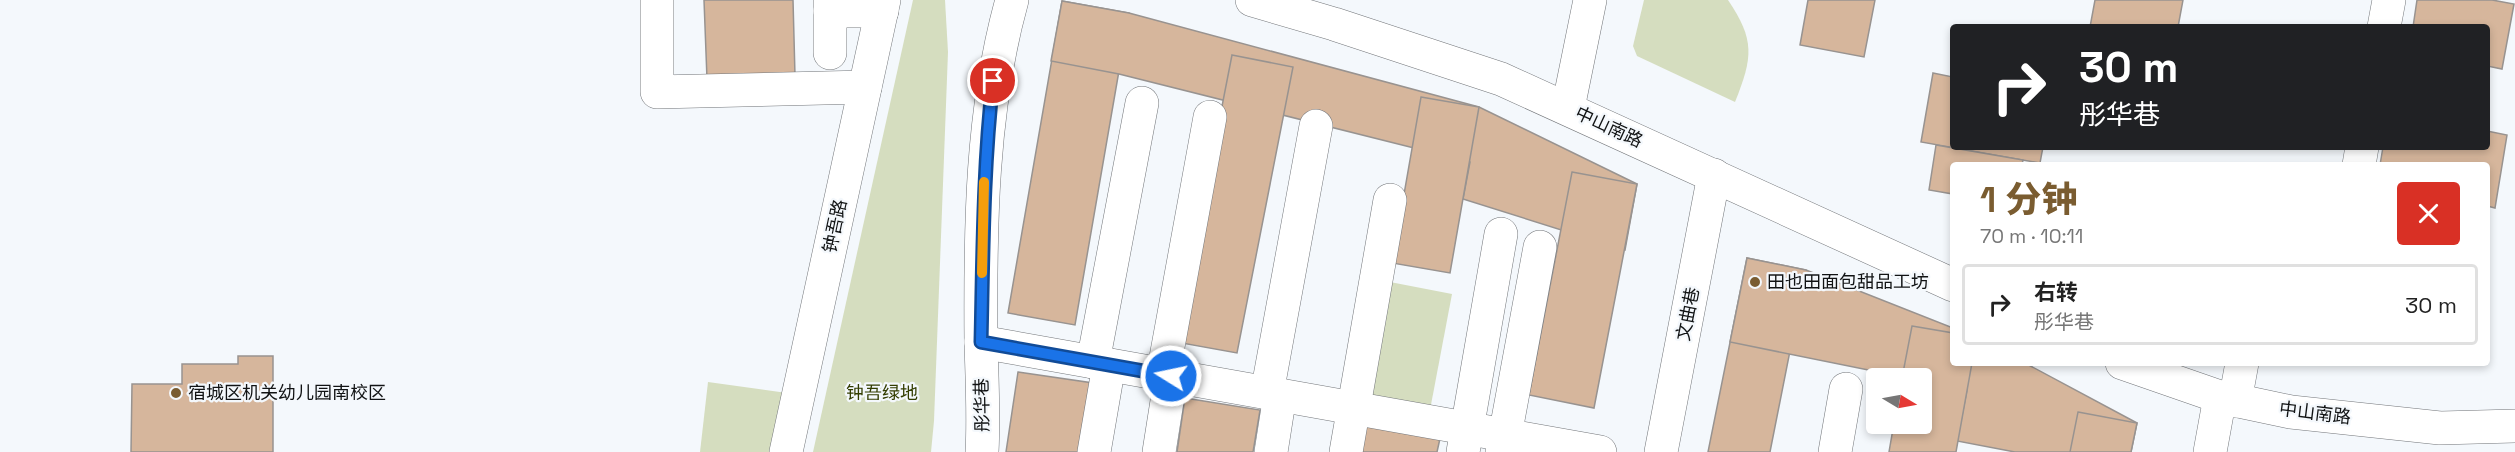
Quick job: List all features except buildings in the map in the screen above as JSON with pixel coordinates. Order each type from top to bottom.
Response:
[{"type":"street","points":[[657,0],[657,92],[865,87]]},
{"type":"street","name":"彤华巷","points":[[982,452],[981,342],[987,136],[993,81],[1012,0]]},
{"type":"street","name":"中山南路","points":[[1252,0],[1334,24],[1501,79],[1950,284]]},
{"type":"street","points":[[1568,108],[1590,0]]},
{"type":"street","points":[[2385,24],[2389,0]]},
{"type":"street","points":[[830,53],[830,6],[883,5]]},
{"type":"street","name":"钟吾路","points":[[786,452],[883,5]]},
{"type":"street","points":[[1095,452],[1101,363],[1142,103]]},
{"type":"street","points":[[1160,452],[1167,375],[1210,117]]},
{"type":"street","points":[[1271,452],[1274,394],[1316,126]]},
{"type":"street","name":"文曲巷","points":[[1661,452],[1714,175]]},
{"type":"street","points":[[1346,452],[1390,200]]},
{"type":"street","points":[[1465,440],[1501,234]]},
{"type":"street","points":[[1504,443],[1540,247]]},
{"type":"street","points":[[981,342],[1354,408],[1465,440],[1600,452]]},
{"type":"street","name":"中山南路","points":[[2131,366],[2228,399],[2291,412],[2440,428],[2515,426]]},
{"type":"street","points":[[2210,452],[2241,366]]},
{"type":"street","points":[[1835,452],[1846,389]]},
{"type":"green space","name":"钟吾绿地","points":[[913,0],[945,0],[948,52],[931,452],[813,452]]},
{"type":"green space","points":[[1644,0],[1728,0],[1743,26],[1748,49],[1745,73],[1735,102],[1637,56],[1633,46]]},
{"type":"green space","points":[[1390,282],[1452,294],[1430,410],[1368,398]]},
{"type":"green space","points":[[708,382],[787,393],[774,452],[700,452]]},
{"type":"slow traffic","points":[[982,273],[984,182]]},
{"type":"place","name":"田也田面包甜品工坊","points":[[1755,282]]},
{"type":"place","name":"宿城区机关幼儿园南校区","points":[[176,393]]},
{"type":"route","points":[[993,81],[982,223],[981,342],[1171,376]]}]
